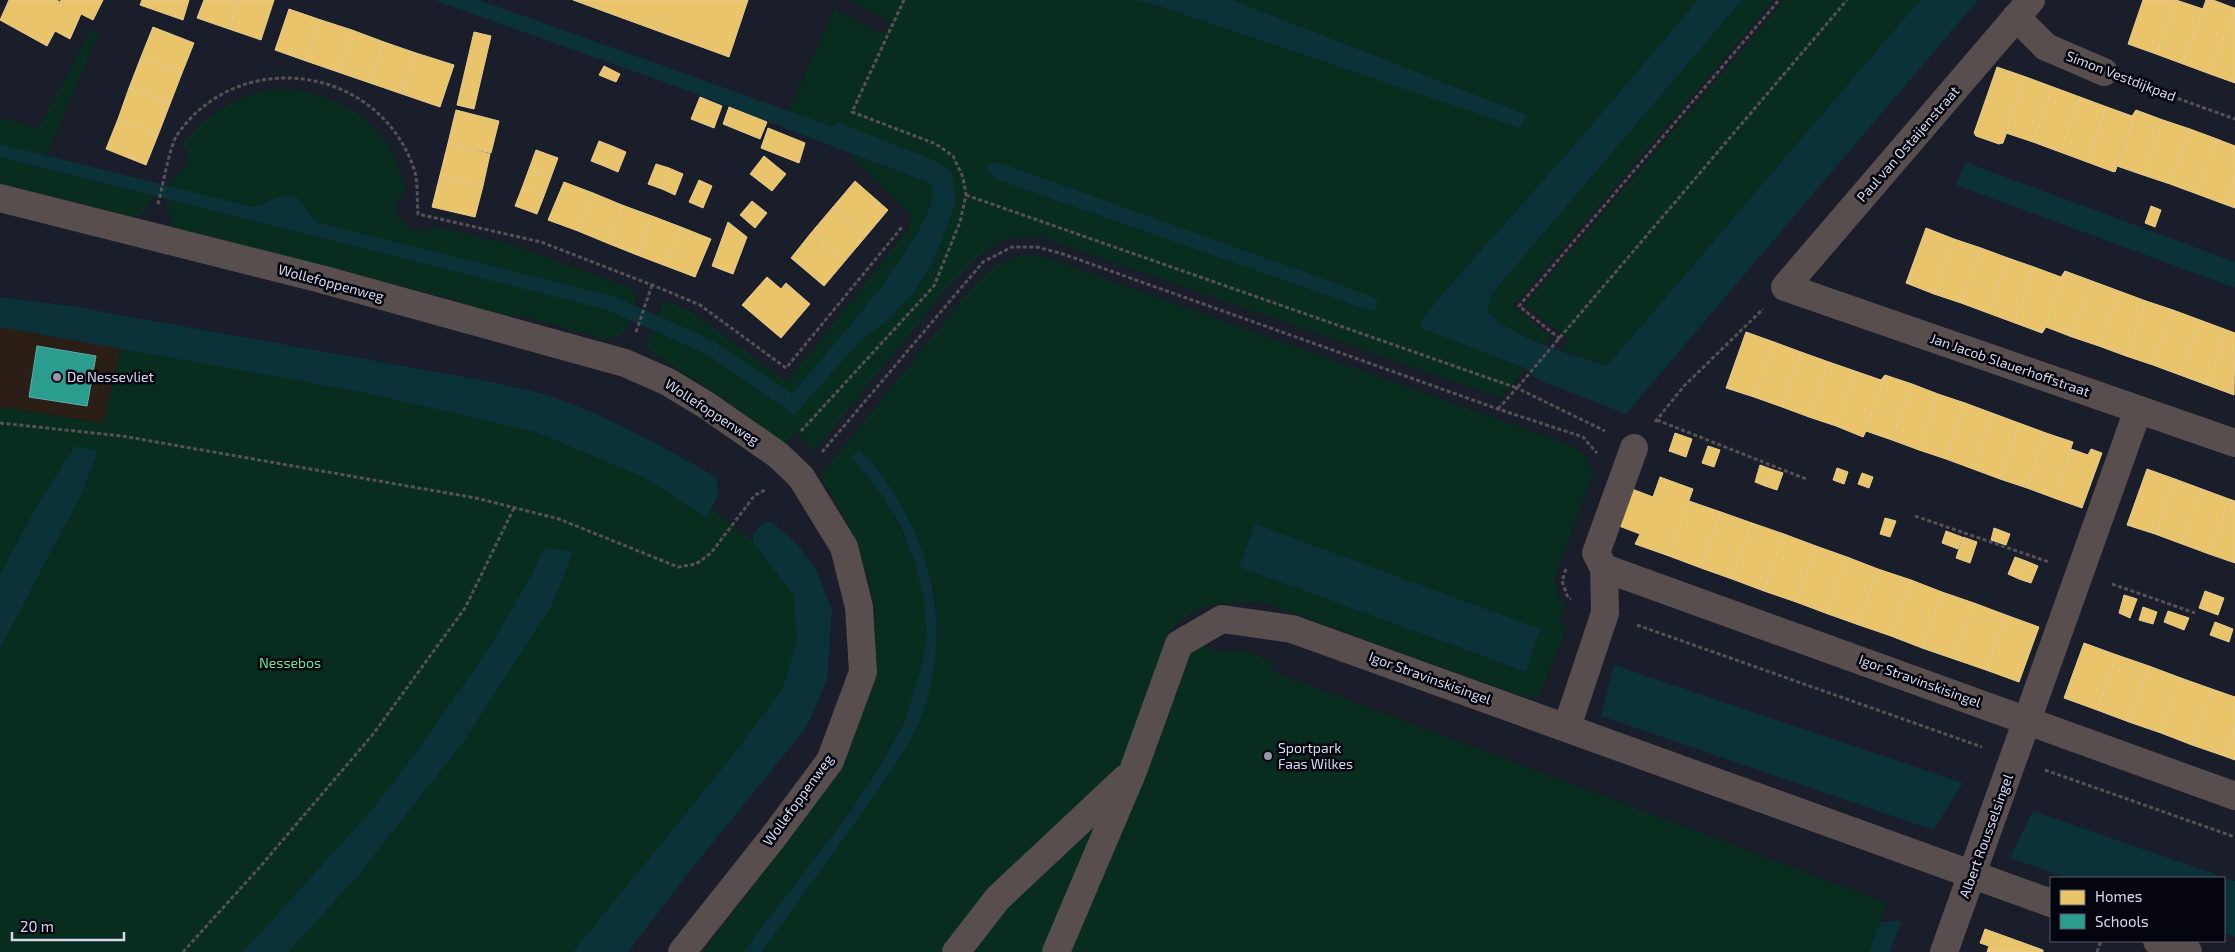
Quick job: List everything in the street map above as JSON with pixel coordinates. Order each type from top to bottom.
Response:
[{"type":"street","name":"Simon Vestdijkpad","points":[[2024,9],[2046,47],[2104,72]]},
{"type":"street","name":"Paul van Ostaijenstraat","points":[[1785,287],[2024,9]]},
{"type":"street","name":"Wollefoppenweg","points":[[0,198],[320,279],[625,363],[668,382],[778,455],[801,477],[844,547],[860,607],[863,672],[830,761],[771,840],[682,952]]},
{"type":"street","name":"Jan Jacob Slauerhoffstraat","points":[[1785,287],[2235,443]]},
{"type":"street","name":"Albert Rousselsingel","points":[[1944,952],[2029,720],[2138,410]]},
{"type":"street","points":[[1567,727],[1605,613],[1604,568],[1596,553],[1634,448]]},
{"type":"street","name":"Igor Stravinskisingel","points":[[1604,568],[2235,796]]},
{"type":"street","name":"Igor Stravinskisingel","points":[[1056,952],[1133,771],[1179,644],[1222,619],[1292,629],[2050,903]]},
{"type":"street","points":[[956,952],[998,898],[1133,771]]},
{"type":"street","points":[[2160,942],[2188,952]]},
{"type":"path","points":[[778,455],[934,286],[960,222],[966,195],[963,177],[953,156],[936,144],[852,112],[904,0]]},
{"type":"path","points":[[1559,341],[1519,306],[1780,0]]},
{"type":"path","points":[[1498,409],[1559,341],[1847,0]]},
{"type":"path","name":"Simon Vestdijkpad","points":[[2104,72],[2235,119]]},
{"type":"path","points":[[156,213],[176,136],[200,107],[233,88],[261,79],[292,76],[323,82],[347,92],[368,106],[386,122],[403,147],[415,173],[418,214],[541,242],[700,305],[786,368],[902,226]]},
{"type":"path","points":[[966,195],[1518,388],[1634,448],[1684,386],[1785,287]]},
{"type":"path","points":[[0,423],[122,436],[476,498],[559,519],[678,567],[696,564],[711,553],[755,495],[778,484],[801,477],[983,262],[1012,247],[1037,247],[1063,254],[1498,409],[1582,437],[1599,454]]},
{"type":"path","points":[[635,336],[652,285]]},
{"type":"path","points":[[1657,420],[1806,479]]},
{"type":"path","points":[[183,952],[259,868],[374,733],[464,608],[514,508]]},
{"type":"path","points":[[1568,563],[1562,581],[1568,598],[1605,613],[2235,837]]},
{"type":"shaded area","points":[[434,0],[479,0],[834,127],[837,122],[939,162],[952,173],[956,203],[934,259],[914,292],[885,323],[863,338],[794,415],[708,355],[607,310],[0,157],[0,144],[253,207],[279,197],[297,197],[315,222],[613,296],[708,338],[792,394],[876,294],[916,234],[929,208],[933,187],[927,182],[672,85]]},
{"type":"shaded area","points":[[1135,0],[1232,0],[1527,115],[1520,128],[1159,6]]},
{"type":"shaded area","points":[[1698,0],[1742,0],[1491,295],[1487,311],[1512,330],[1544,345],[1607,366],[1920,0],[1978,0],[1626,414],[1538,380],[1525,368],[1420,328],[1423,319],[1438,299],[1578,141]]},
{"type":"shaded area","points":[[998,162],[1363,293],[1378,300],[1375,310],[1371,311],[995,179],[987,170],[989,164]]},
{"type":"shaded area","points":[[1965,162],[2235,262],[2235,288],[1956,185]]},
{"type":"shaded area","points":[[0,297],[71,306],[535,391],[593,413],[635,432],[676,454],[716,477],[719,493],[706,517],[645,478],[536,432],[362,392],[0,327]]},
{"type":"shaded area","name":"De Nessevliet","points":[[0,327],[121,348],[103,423],[0,407]]},
{"type":"shaded area","points":[[75,446],[98,451],[82,493],[0,648],[0,575],[35,509]]},
{"type":"shaded area","points":[[859,449],[881,474],[901,506],[915,534],[926,563],[933,593],[937,624],[936,655],[931,686],[921,717],[909,743],[876,794],[762,952],[743,952],[850,812],[882,763],[904,723],[922,666],[927,636],[924,599],[914,560],[901,526],[881,494],[852,457]]},
{"type":"shaded area","points":[[771,521],[798,545],[816,569],[832,610],[827,681],[806,728],[693,867],[628,952],[573,952],[731,758],[782,690],[797,641],[794,595],[753,543],[753,533],[761,525]]},
{"type":"shaded area","points":[[1255,524],[1540,629],[1526,672],[1239,567]]},
{"type":"shaded area","points":[[544,548],[573,552],[552,605],[462,744],[355,879],[288,952],[243,952],[373,809],[428,736],[491,645],[532,574]]},
{"type":"shaded area","points":[[1614,665],[1963,783],[1933,830],[1601,716]]},
{"type":"shaded area","points":[[2033,811],[2223,877],[2065,877],[2010,858]]},
{"type":"shaded area","points":[[2225,878],[2235,881],[2235,937],[2225,933]]},
{"type":"shaded area","points":[[1901,921],[1890,952],[1869,952],[1880,922]]},
{"type":"green space","points":[[848,0],[1135,0],[1527,115],[1232,0],[1698,0],[1578,141],[1438,299],[1423,319],[1420,328],[1525,368],[1501,398],[1042,237],[1016,237],[1000,241],[976,258],[953,281],[814,451],[802,439],[799,431],[784,443],[718,395],[646,348],[652,330],[708,355],[794,414],[863,338],[885,323],[914,292],[934,259],[952,173],[939,162],[837,123],[834,127],[789,111],[834,9],[884,34],[890,21]],"holes":[[[998,162],[1363,293],[1371,311],[995,179],[990,175],[989,164]]]},
{"type":"green space","points":[[1742,0],[1774,0],[1513,306],[1552,338],[1546,345],[1522,335],[1500,322],[1487,311],[1491,295]]},
{"type":"green space","points":[[1785,0],[1920,0],[1607,366],[1562,350],[1570,340],[1525,305]]},
{"type":"green space","points":[[91,31],[100,31],[46,156],[0,144],[0,117],[38,128]]},
{"type":"green space","points":[[282,89],[297,90],[341,104],[367,120],[378,131],[393,154],[406,189],[397,202],[396,213],[411,230],[422,232],[436,227],[513,245],[631,288],[636,299],[635,306],[613,296],[315,222],[297,197],[279,197],[254,207],[170,187],[172,180],[186,168],[188,151],[183,143],[204,122],[215,113],[240,99],[253,94]]},
{"type":"green space","points":[[846,152],[927,182],[933,187],[929,208],[916,234],[876,294],[792,394],[708,338],[658,316],[662,303],[669,302],[689,310],[787,382],[909,228],[911,214]]},
{"type":"green space","points":[[0,157],[153,196],[148,206],[137,218],[0,183]]},
{"type":"green space","points":[[166,199],[607,310],[630,320],[626,329],[621,334],[604,339],[516,314],[503,321],[472,313],[463,302],[173,227]]},
{"type":"green space","points":[[1019,256],[1032,256],[1050,259],[1572,446],[1585,455],[1593,473],[1555,577],[1557,597],[1566,604],[1559,622],[1567,626],[1539,698],[1529,698],[1515,694],[1266,603],[1239,602],[1213,605],[1190,614],[1169,632],[1224,653],[1243,651],[1256,655],[1274,664],[1272,671],[1887,903],[1869,952],[762,952],[892,770],[938,636],[935,594],[924,556],[907,516],[883,476],[859,449],[897,521],[913,558],[924,598],[926,633],[922,668],[912,702],[897,736],[858,799],[743,952],[703,952],[813,808],[849,743],[875,657],[875,612],[869,580],[855,539],[839,507],[823,482],[823,472],[968,293],[990,270]],"holes":[[[1240,567],[1540,629],[1525,672]]]},
{"type":"green space","name":"Nessebos","points":[[121,348],[626,438],[810,588],[812,680],[602,952],[0,952],[0,407],[103,423]]},
{"type":"building: Homes","points":[[9,0],[57,0],[60,2],[61,0],[103,0],[93,20],[81,14],[70,39],[55,31],[47,46],[0,20]]},
{"type":"building: Homes","points":[[142,0],[189,0],[183,20],[140,5]]},
{"type":"building: Homes","points":[[204,0],[240,0],[229,29],[197,18]]},
{"type":"building: Homes","points":[[240,0],[274,0],[261,40],[229,29]]},
{"type":"building: Homes","points":[[573,0],[748,0],[729,57]]},
{"type":"building: Homes","points":[[2143,0],[2176,0],[2156,54],[2128,44]]},
{"type":"building: Homes","points":[[2176,0],[2203,9],[2183,64],[2156,54]]},
{"type":"building: Homes","points":[[2206,0],[2213,0],[2234,8],[2210,74],[2183,64]]},
{"type":"building: Homes","points":[[2235,8],[2235,83],[2210,74]]},
{"type":"building: Homes","points":[[289,9],[321,20],[306,61],[275,50]]},
{"type":"building: Homes","points":[[321,20],[352,30],[338,72],[306,61]]},
{"type":"building: Homes","points":[[153,27],[194,43],[182,73],[141,57]]},
{"type":"building: Homes","points":[[352,30],[384,42],[370,83],[338,72]]},
{"type":"building: Homes","points":[[474,32],[491,36],[474,109],[457,105]]},
{"type":"building: Homes","points":[[384,42],[416,53],[402,94],[370,83]]},
{"type":"building: Homes","points":[[416,53],[454,65],[440,107],[402,94]]},
{"type":"building: Homes","points":[[141,57],[182,73],[170,104],[129,88]]},
{"type":"building: Homes","points":[[604,66],[620,74],[616,82],[599,75]]},
{"type":"building: Homes","points":[[1997,67],[2026,77],[2003,143],[1999,144],[1976,136],[1974,133]]},
{"type":"building: Homes","points":[[2026,77],[2053,87],[2033,142],[2006,133]]},
{"type":"building: Homes","points":[[2053,87],[2080,97],[2060,152],[2033,142]]},
{"type":"building: Homes","points":[[129,88],[170,104],[158,135],[118,119]]},
{"type":"building: Homes","points":[[700,97],[722,106],[714,128],[691,119]]},
{"type":"building: Homes","points":[[2080,97],[2107,107],[2087,162],[2060,152]]},
{"type":"building: Homes","points":[[729,107],[767,122],[760,139],[723,124]]},
{"type":"building: Homes","points":[[2107,107],[2132,116],[2136,110],[2114,172],[2087,162]]},
{"type":"building: Homes","points":[[456,110],[499,121],[491,153],[448,143]]},
{"type":"building: Homes","points":[[2136,110],[2163,120],[2143,175],[2117,166]]},
{"type":"building: Homes","points":[[118,119],[158,135],[146,165],[106,149]]},
{"type":"building: Homes","points":[[2163,120],[2190,129],[2170,184],[2143,175]]},
{"type":"building: Homes","points":[[768,128],[805,143],[799,163],[761,148]]},
{"type":"building: Homes","points":[[2190,129],[2217,139],[2197,194],[2170,184]]},
{"type":"building: Homes","points":[[2217,139],[2235,146],[2235,173],[2224,204],[2197,194]]},
{"type":"building: Homes","points":[[599,141],[612,146],[604,166],[591,161]]},
{"type":"building: Homes","points":[[448,143],[490,154],[483,186],[440,175]]},
{"type":"building: Homes","points":[[612,146],[626,152],[618,172],[604,166]]},
{"type":"building: Homes","points":[[536,150],[558,158],[551,177],[529,169]]},
{"type":"building: Homes","points":[[764,156],[786,174],[772,191],[750,174]]},
{"type":"building: Homes","points":[[656,164],[669,168],[662,189],[648,184]]},
{"type":"building: Homes","points":[[669,168],[683,174],[675,195],[662,189]]},
{"type":"building: Homes","points":[[529,169],[551,177],[544,196],[522,188]]},
{"type":"building: Homes","points":[[2235,173],[2235,208],[2224,204]]},
{"type":"building: Homes","points":[[440,175],[483,186],[475,217],[432,207]]},
{"type":"building: Homes","points":[[699,180],[712,186],[703,208],[689,202]]},
{"type":"building: Homes","points":[[855,181],[888,210],[867,235],[833,207]]},
{"type":"building: Homes","points":[[564,182],[593,193],[578,231],[548,220]]},
{"type":"building: Homes","points":[[522,188],[544,196],[537,214],[515,206]]},
{"type":"building: Homes","points":[[593,193],[622,205],[607,243],[578,231]]},
{"type":"building: Homes","points":[[752,201],[767,213],[755,228],[740,215]]},
{"type":"building: Homes","points":[[622,205],[652,216],[637,255],[607,243]]},
{"type":"building: Homes","points":[[2151,206],[2161,210],[2155,227],[2145,223]]},
{"type":"building: Homes","points":[[833,207],[867,235],[845,261],[811,233]]},
{"type":"building: Homes","points":[[652,216],[681,227],[666,266],[637,255]]},
{"type":"building: Homes","points":[[728,222],[747,237],[733,274],[712,266]]},
{"type":"building: Homes","points":[[681,227],[711,239],[695,277],[666,266]]},
{"type":"building: Homes","points":[[1926,228],[1954,239],[1934,294],[1906,283]]},
{"type":"building: Homes","points":[[811,233],[845,261],[824,286],[791,258]]},
{"type":"building: Homes","points":[[1954,239],[1981,248],[1961,303],[1934,294]]},
{"type":"building: Homes","points":[[1981,248],[2008,258],[1988,313],[1961,303]]},
{"type":"building: Homes","points":[[2008,258],[2034,267],[2015,323],[1988,313]]},
{"type":"building: Homes","points":[[2034,267],[2061,277],[2065,271],[2042,333],[2015,323]]},
{"type":"building: Homes","points":[[2065,271],[2092,281],[2072,337],[2046,327],[2042,333]]},
{"type":"building: Homes","points":[[767,277],[781,289],[786,283],[810,304],[781,338],[742,305]]},
{"type":"building: Homes","points":[[2092,281],[2119,291],[2099,346],[2072,337]]},
{"type":"building: Homes","points":[[2119,291],[2146,301],[2126,356],[2099,346]]},
{"type":"building: Homes","points":[[2146,301],[2173,310],[2153,365],[2126,356]]},
{"type":"building: Homes","points":[[2173,310],[2200,320],[2180,375],[2153,365]]},
{"type":"building: Homes","points":[[2200,320],[2227,330],[2207,385],[2180,375]]},
{"type":"building: Homes","points":[[2227,330],[2235,333],[2234,395],[2207,385]]},
{"type":"building: Homes","points":[[1746,332],[1774,342],[1754,397],[1726,388]]},
{"type":"building: Homes","points":[[1774,342],[1801,352],[1782,407],[1754,397]]},
{"type":"building: Homes","points":[[1801,352],[1829,362],[1809,417],[1782,407]]},
{"type":"building: Homes","points":[[1829,362],[1855,371],[1836,426],[1809,417]]},
{"type":"building: Homes","points":[[1855,371],[1881,380],[1885,375],[1863,437],[1836,426]]},
{"type":"building: Homes","points":[[1885,375],[1912,384],[1892,440],[1866,431],[1863,437]]},
{"type":"building: Homes","points":[[1912,384],[1938,394],[1919,450],[1892,440]]},
{"type":"building: Homes","points":[[1938,394],[1965,403],[1946,459],[1919,450]]},
{"type":"building: Homes","points":[[1965,403],[1992,413],[1973,469],[1946,459]]},
{"type":"building: Homes","points":[[1992,413],[2019,423],[2000,479],[1973,469]]},
{"type":"building: Homes","points":[[2019,423],[2046,433],[2027,488],[2000,479]]},
{"type":"building: Homes","points":[[1675,433],[1692,439],[1686,457],[1669,451]]},
{"type":"building: Homes","points":[[2046,433],[2073,442],[2054,498],[2027,488]]},
{"type":"building: Homes","points":[[1708,446],[1720,450],[1714,467],[1702,463]]},
{"type":"building: Homes","points":[[2071,449],[2088,455],[2091,449],[2102,453],[2082,508],[2054,498]]},
{"type":"building: Homes","points":[[1760,465],[1771,469],[1765,486],[1755,482]]},
{"type":"building: Homes","points":[[1837,468],[1848,472],[1844,484],[1833,480]]},
{"type":"building: Homes","points":[[1771,469],[1783,473],[1777,490],[1765,486]]},
{"type":"building: Homes","points":[[2147,469],[2175,479],[2155,534],[2127,525]]},
{"type":"building: Homes","points":[[1862,473],[1873,477],[1869,488],[1858,484]]},
{"type":"building: Homes","points":[[1660,477],[1693,489],[1669,556],[1635,544],[1640,534],[1619,526],[1632,489],[1653,497]]},
{"type":"building: Homes","points":[[2175,479],[2202,489],[2182,544],[2155,534]]},
{"type":"building: Homes","points":[[2202,489],[2229,499],[2209,554],[2182,544]]},
{"type":"building: Homes","points":[[2229,499],[2235,501],[2235,563],[2209,554]]},
{"type":"building: Homes","points":[[1689,501],[1721,512],[1701,568],[1669,556]]},
{"type":"building: Homes","points":[[1721,512],[1752,523],[1732,579],[1701,568]]},
{"type":"building: Homes","points":[[1885,518],[1896,521],[1890,537],[1880,534]]},
{"type":"building: Homes","points":[[1752,523],[1784,534],[1764,591],[1732,579]]},
{"type":"building: Homes","points":[[1994,528],[2010,534],[2006,545],[1991,540]]},
{"type":"building: Homes","points":[[1946,531],[1962,537],[1958,549],[1942,543]]},
{"type":"building: Homes","points":[[1784,534],[1816,546],[1796,602],[1764,591]]},
{"type":"building: Homes","points":[[1963,537],[1977,542],[1970,563],[1956,558]]},
{"type":"building: Homes","points":[[1816,546],[1847,557],[1828,614],[1796,602]]},
{"type":"building: Homes","points":[[1847,557],[1878,569],[1859,625],[1828,614]]},
{"type":"building: Homes","points":[[2015,557],[2026,561],[2019,579],[2008,574]]},
{"type":"building: Homes","points":[[2026,561],[2038,566],[2031,583],[2019,579]]},
{"type":"building: Homes","points":[[1878,569],[1911,580],[1891,636],[1859,625]]},
{"type":"building: Homes","points":[[1911,580],[1942,592],[1922,648],[1891,636]]},
{"type":"building: Homes","points":[[2205,591],[2224,598],[2218,615],[2199,608]]},
{"type":"building: Homes","points":[[1942,592],[1974,603],[1954,659],[1922,648]]},
{"type":"building: Homes","points":[[2124,595],[2137,599],[2130,618],[2119,613]]},
{"type":"building: Homes","points":[[1974,603],[2006,615],[1986,670],[1954,659]]},
{"type":"building: Homes","points":[[2143,607],[2157,612],[2153,624],[2139,620]]},
{"type":"building: Homes","points":[[2168,611],[2189,618],[2184,630],[2164,622]]},
{"type":"building: Homes","points":[[2006,615],[2039,627],[2019,682],[1986,670]]},
{"type":"building: Homes","points":[[2215,622],[2233,629],[2229,642],[2210,635]]},
{"type":"building: Homes","points":[[2084,643],[2117,655],[2097,710],[2064,698]]},
{"type":"building: Homes","points":[[2117,655],[2149,666],[2129,722],[2097,710]]},
{"type":"building: Homes","points":[[2149,666],[2181,678],[2161,733],[2129,722]]},
{"type":"building: Homes","points":[[2181,678],[2212,689],[2192,745],[2161,733]]},
{"type":"building: Homes","points":[[2212,689],[2235,697],[2235,725],[2224,756],[2192,745]]},
{"type":"building: Homes","points":[[2235,725],[2235,760],[2224,756]]},
{"type":"building: Homes","points":[[1985,929],[2043,950],[2043,952],[1987,952],[1989,946],[1980,943]]},
{"type":"building: Schools","points":[[37,346],[96,356],[87,406],[29,397]]},
{"type":"place","name":"De Nessevliet","points":[[57,377]]},
{"type":"place","name":"Sportpark Faas Wilkes","points":[[1268,756]]}]
